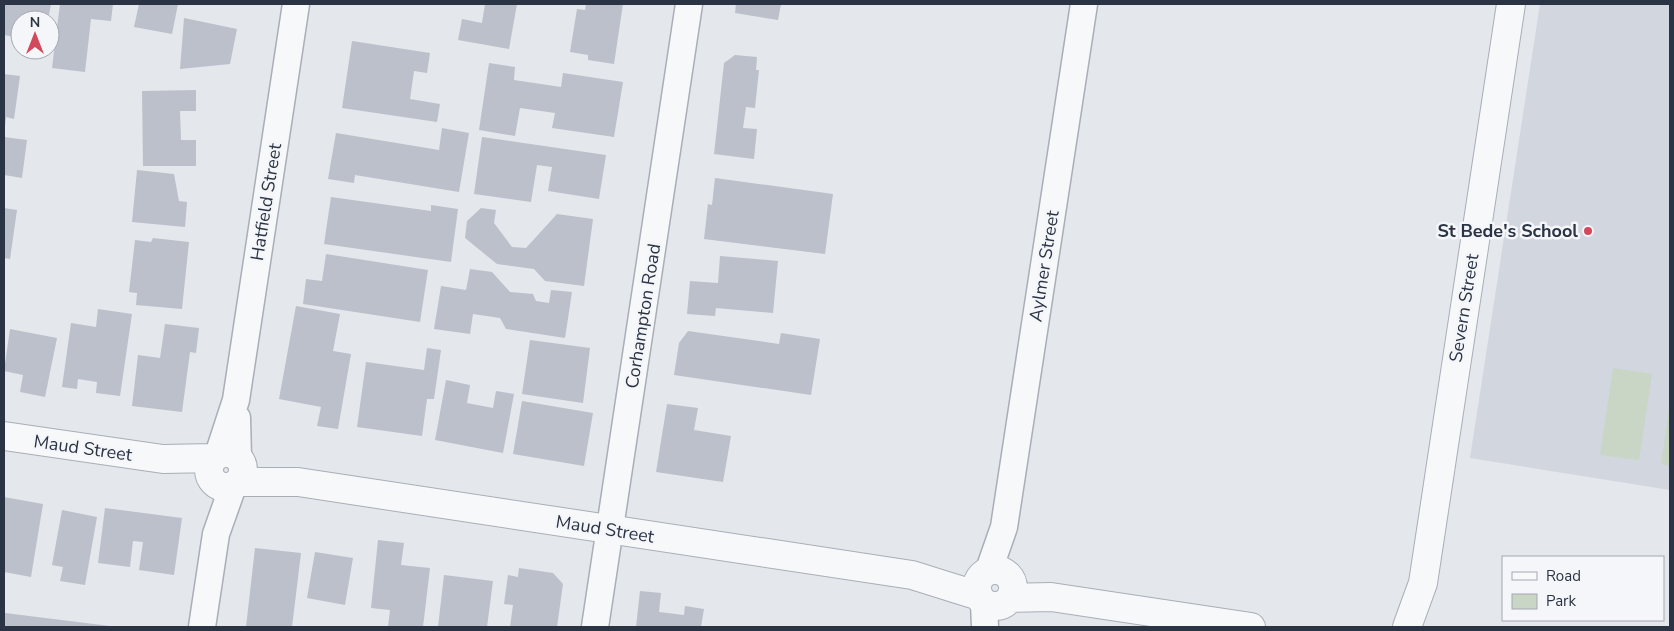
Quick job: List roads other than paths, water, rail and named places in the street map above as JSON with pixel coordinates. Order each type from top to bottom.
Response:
[{"type":"street","name":"Hatfield Street","points":[[202,627],[296,4]]},
{"type":"street","name":"Corhampton Road","points":[[596,627],[689,4]]},
{"type":"street","name":"Aylmer Street","points":[[994,596],[1084,4]]},
{"type":"street","name":"Severn Street","points":[[1407,627],[1423,583],[1511,4]]},
{"type":"street","name":"Maud Street","points":[[4,436],[912,575],[994,596],[1051,597],[1251,627]]},
{"type":"street","name":"Severn Street","points":[[1423,583],[1426,627]]},
{"type":"place","name":"St Bede's School","points":[[1588,231]]}]
